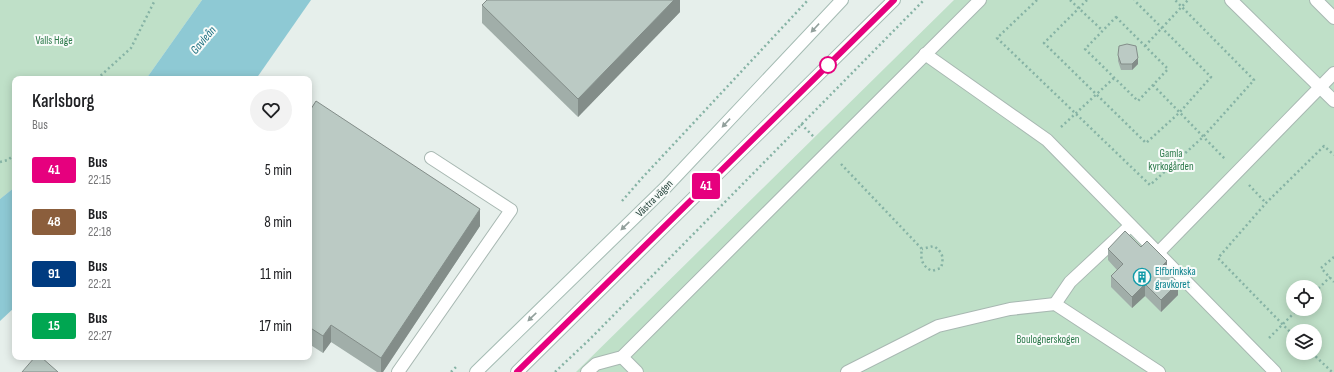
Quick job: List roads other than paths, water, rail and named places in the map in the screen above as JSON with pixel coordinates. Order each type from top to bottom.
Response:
[{"type":"main road","name":"Västra vägen","points":[[476,372],[666,186],[842,0]]},
{"type":"main road","points":[[517,372],[894,0]]},
{"type":"main road","points":[[587,372],[596,364],[622,356],[980,0]]},
{"type":"main road","points":[[1231,0],[1334,101]]},
{"type":"main road","points":[[1316,0],[1334,18]]},
{"type":"main road","points":[[925,54],[1048,140],[1130,226],[1275,372]]},
{"type":"main road","points":[[1158,253],[1334,73]]},
{"type":"main road","points":[[398,372],[511,210],[430,158]]},
{"type":"main road","points":[[1055,304],[1070,282],[1130,226]]},
{"type":"main road","points":[[847,372],[938,326],[1010,309],[1055,304],[1159,372]]},
{"type":"main road","points":[[622,356],[637,372]]},
{"type":"water","name":"Gavleån","points":[[202,0],[311,0],[258,76],[148,76]]},
{"type":"water","points":[[12,189],[12,310],[0,321],[0,199]]},
{"type":"place","name":"Elfbrinkska gravkoret","points":[[1142,277]]},
{"type":"park label","name":"Valls Hage","points":[[54,40]]},
{"type":"park label","name":"Gamla kyrkogården","points":[[1171,159]]},
{"type":"park label","name":"Boulognerskogen","points":[[1048,339]]}]
